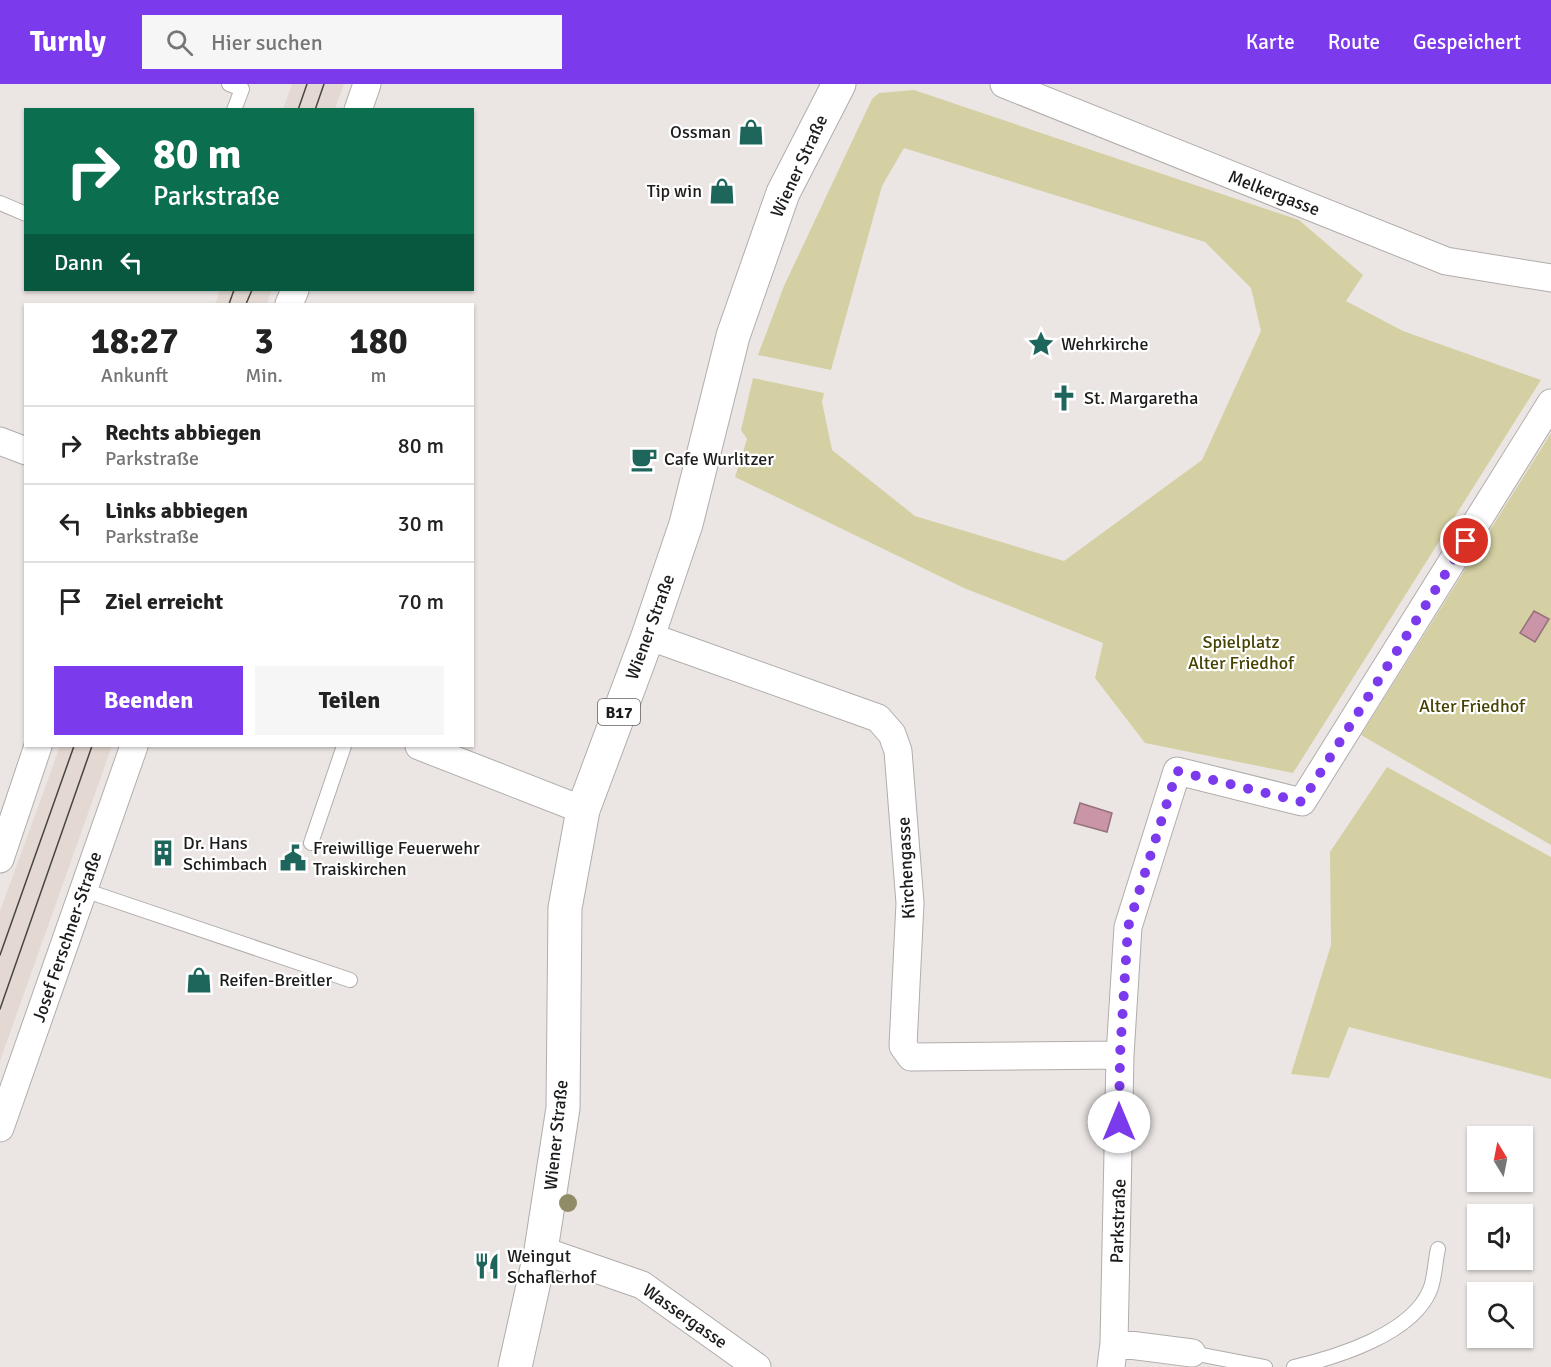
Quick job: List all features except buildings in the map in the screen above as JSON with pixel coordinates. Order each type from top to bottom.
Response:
[{"type":"main road","name":"Wiener Straße","points":[[515,1367],[541,1250],[562,1108],[565,908],[583,810],[648,636],[686,524],[733,336],[783,193],[839,84]]},
{"type":"street","points":[[359,108],[367,84]]},
{"type":"street","name":"Melkergasse","points":[[1004,84],[1446,261],[1551,278]]},
{"type":"street","name":"Parkstraße","points":[[1113,1355],[1120,1055],[1128,927],[1177,771],[1302,802],[1551,403]]},
{"type":"street","points":[[0,441],[24,451]]},
{"type":"street","name":"Kirchengasse","points":[[648,636],[878,717],[892,734],[898,751],[910,903],[903,1046],[906,1053],[911,1057],[1120,1055]]},
{"type":"street","points":[[0,859],[38,747]]},
{"type":"street","name":"Josef Ferschner-Straße","points":[[0,1128],[134,747]]},
{"type":"street","points":[[422,747],[583,810]]},
{"type":"street","name":"Wassergasse","points":[[541,1250],[642,1285],[757,1367]]},
{"type":"street","points":[[1113,1355],[1192,1353]]},
{"type":"lane","points":[[229,84],[242,89],[235,108]]},
{"type":"lane","points":[[0,203],[24,213]]},
{"type":"lane","points":[[311,843],[344,747]]},
{"type":"lane","points":[[84,890],[350,980]]},
{"type":"lane","points":[[1294,1367],[1324,1360],[1379,1337],[1416,1311],[1431,1289],[1438,1249]]},
{"type":"lane","points":[[1192,1353],[1265,1367]]},
{"type":"shaded area","points":[[292,84],[344,84],[335,108],[283,108]]},
{"type":"shaded area","points":[[220,291],[272,291],[267,303],[215,303]]},
{"type":"shaded area","points":[[1534,611],[1549,619],[1535,642],[1520,633]]},
{"type":"shaded area","points":[[60,747],[112,747],[0,1061],[0,911]]},
{"type":"shaded area","points":[[1080,803],[1112,813],[1107,832],[1074,823]]},
{"type":"green space","name":"Spielplatz Alter Friedhof","points":[[914,90],[1299,220],[1363,275],[1346,301],[1403,331],[1541,380],[1293,773],[1145,743],[1095,678],[1103,643],[964,588],[735,477],[747,439],[741,430],[753,378],[824,393],[822,402],[832,450],[915,516],[1064,561],[1202,460],[1261,331],[1251,288],[1205,242],[904,148],[882,186],[831,370],[758,355],[784,286],[872,99],[879,93]]},
{"type":"green space","name":"Alter Friedhof","points":[[1551,433],[1551,845],[1361,735]]},
{"type":"green space","points":[[1387,767],[1551,857],[1551,1079],[1349,1027],[1329,1078],[1291,1074],[1331,945],[1330,852]]},
{"type":"tram line","points":[[299,108],[307,84]]},
{"type":"tram line","points":[[316,108],[324,84]]},
{"type":"tram line","points":[[229,303],[234,291]]},
{"type":"tram line","points":[[246,303],[252,291]]},
{"type":"tram line","points":[[0,955],[74,747]]},
{"type":"tram line","points":[[0,1009],[92,747]]},
{"type":"place","name":"Ossman","points":[[751,132]]},
{"type":"place","name":"Tip win","points":[[722,191]]},
{"type":"place","name":"Wehrkirche","points":[[1041,344]]},
{"type":"place","name":"St. Margaretha","points":[[1064,398]]},
{"type":"place","name":"Cafe Wurlitzer","points":[[644,459]]},
{"type":"place","name":"Dr. Hans Schimbach","points":[[163,853]]},
{"type":"place","name":"Freiwillige Feuerwehr Traiskirchen","points":[[293,858]]},
{"type":"place","name":"Reifen-Breitler","points":[[199,980]]},
{"type":"place","name":"Weingut Schaflerhof","points":[[487,1266]]},
{"type":"route","points":[[1119,1122],[1120,1055],[1128,927],[1177,771],[1302,802],[1466,541]]}]
